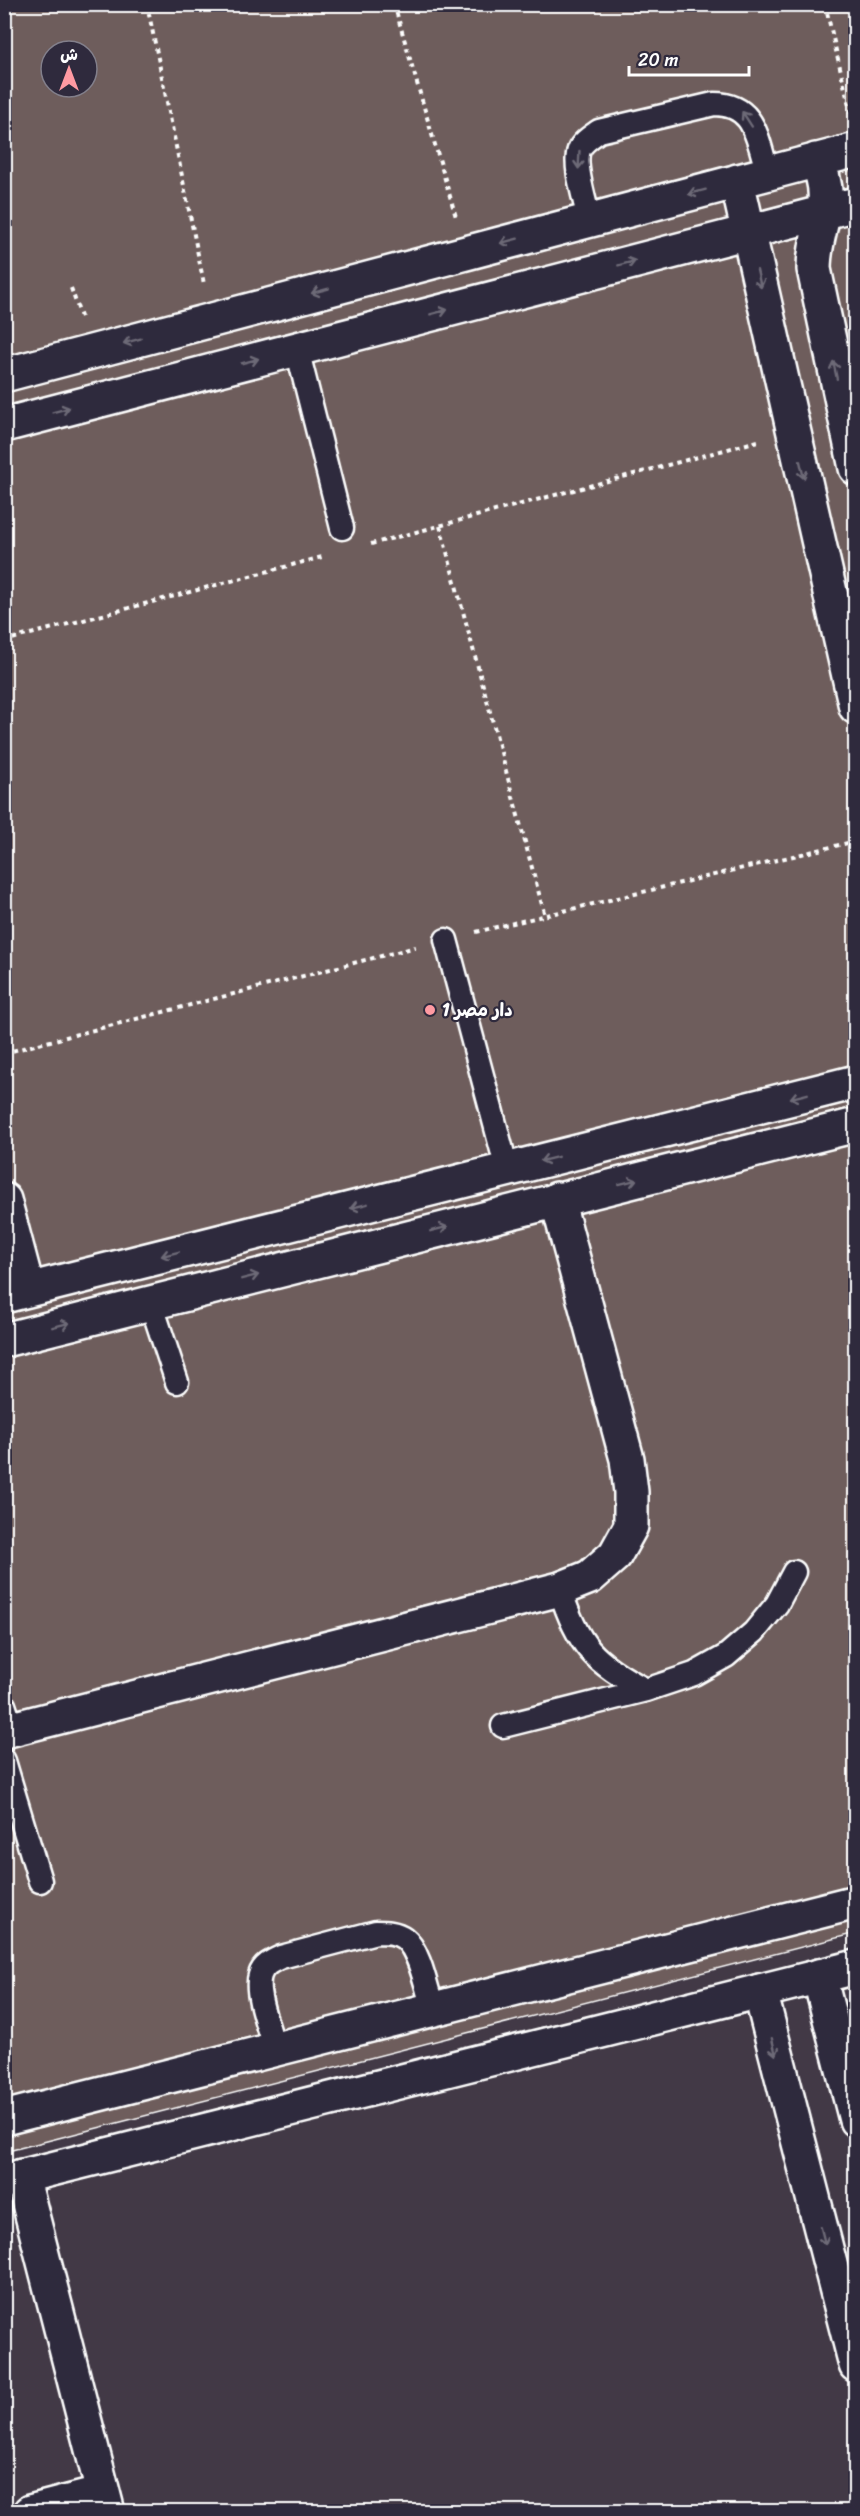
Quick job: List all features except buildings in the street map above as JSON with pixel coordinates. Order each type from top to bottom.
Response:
[{"type":"street","points":[[4,375],[816,160],[854,136]]},
{"type":"street","points":[[816,160],[824,176],[827,195],[816,239],[814,269],[855,468]]},
{"type":"street","points":[[737,181],[855,707]]},
{"type":"street","points":[[4,425],[855,204]]},
{"type":"street","points":[[4,1200],[16,1293],[855,1082]]},
{"type":"street","points":[[4,1340],[855,1125]]},
{"type":"street","points":[[7,1722],[560,1589],[590,1577],[615,1555],[631,1526],[631,1492],[627,1460],[557,1199]]},
{"type":"street","points":[[4,2118],[855,1902]]},
{"type":"street","points":[[30,2511],[106,2502],[13,2179],[855,1967]]},
{"type":"street","points":[[819,1976],[855,2120]]},
{"type":"street","points":[[760,1991],[855,2365]]},
{"type":"lane","points":[[590,220],[578,167],[579,151],[587,139],[599,131],[714,104],[727,104],[741,109],[750,120],[768,173]]},
{"type":"lane","points":[[297,349],[342,528]]},
{"type":"lane","points":[[446,940],[507,1169]]},
{"type":"lane","points":[[151,1303],[177,1382]]},
{"type":"lane","points":[[503,1726],[646,1690],[694,1674],[726,1656],[754,1632],[777,1604],[794,1572]]},
{"type":"lane","points":[[560,1589],[570,1622],[589,1650],[615,1674],[646,1690]]},
{"type":"lane","points":[[4,1761],[40,1881]]},
{"type":"lane","points":[[275,2049],[258,1987],[260,1973],[268,1963],[280,1957],[376,1932],[391,1932],[404,1938],[414,1949],[433,2009]]},
{"type":"path","points":[[147,4],[212,320]]},
{"type":"path","points":[[394,4],[466,253]]},
{"type":"path","points":[[825,4],[854,136]]},
{"type":"path","points":[[360,547],[794,432]]},
{"type":"path","points":[[440,526],[545,916]]},
{"type":"path","points":[[4,641],[337,553]]},
{"type":"place","name":"دار مصر 1","points":[[430,1010]]}]
